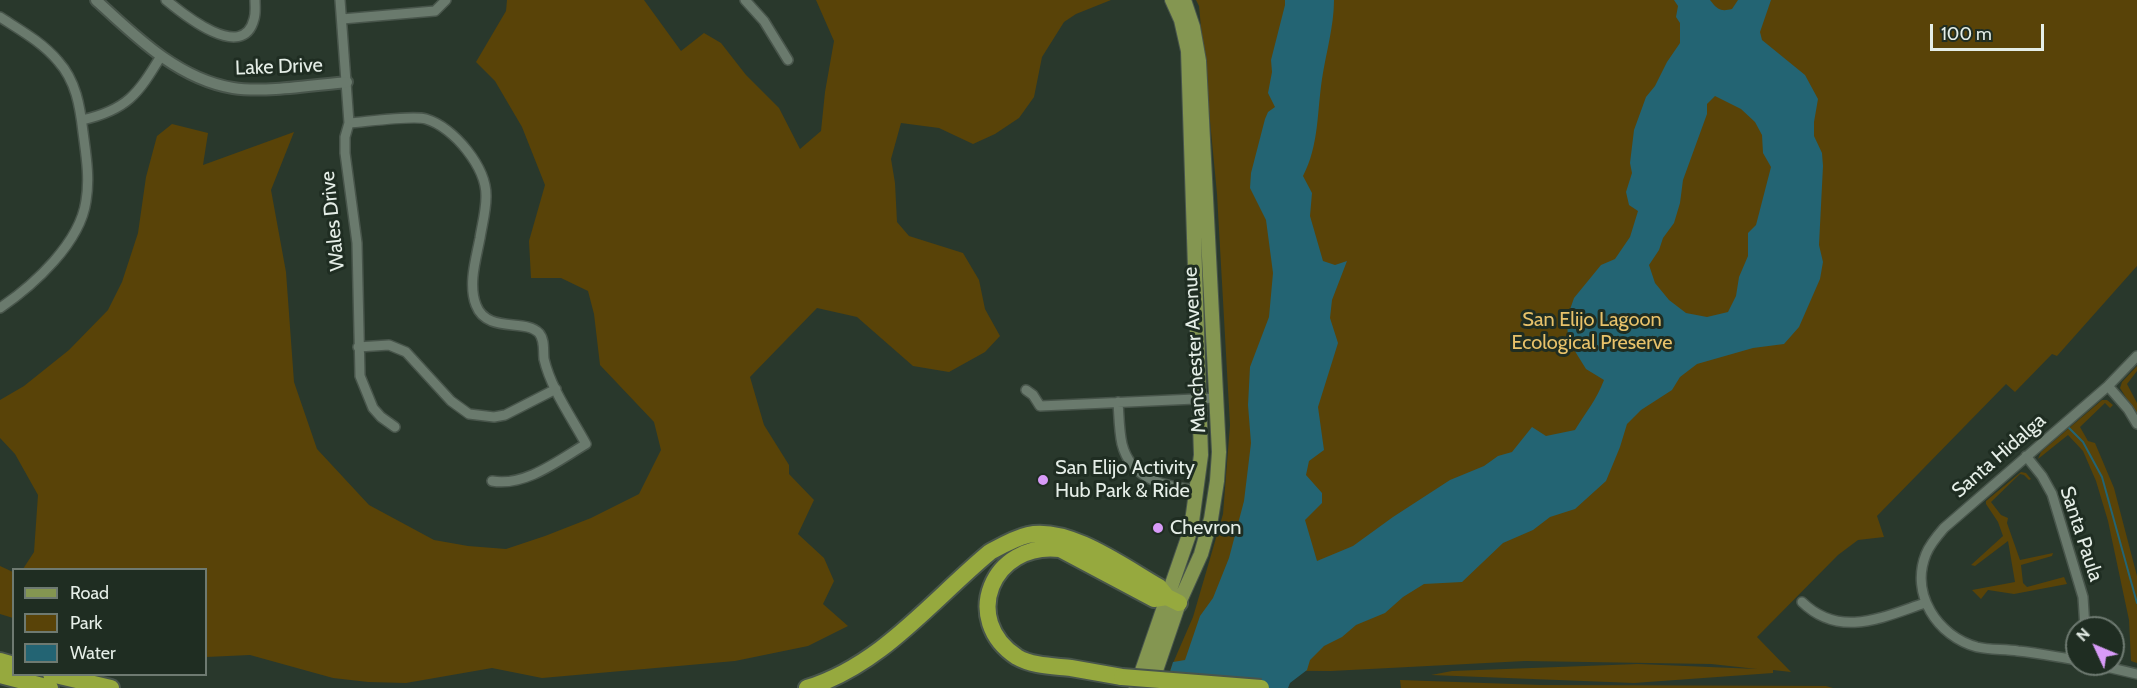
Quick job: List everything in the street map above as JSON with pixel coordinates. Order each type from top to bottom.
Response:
[{"type":"highway","points":[[807,688],[855,667],[880,650],[990,552],[1030,535],[1059,535],[1078,541],[1159,587],[1173,600]]},
{"type":"highway","points":[[1173,600],[1154,599],[1060,549],[1044,547],[1024,552],[1006,563],[996,576],[990,590],[990,623],[998,639],[1007,649],[1020,658],[1036,664],[1122,676],[1265,688]]},
{"type":"highway","points":[[0,675],[50,688]]},
{"type":"highway","points":[[56,676],[111,688]]},
{"type":"main road","name":"Manchester Avenue","points":[[1150,688],[1191,529],[1202,455],[1198,399],[1190,73],[1181,20],[1172,0]]},
{"type":"main road","name":"Manchester Avenue","points":[[1137,688],[1173,600],[1200,554],[1211,519],[1219,452],[1199,61],[1194,27],[1184,0]]},
{"type":"street","name":"Lake Drive","points":[[96,0],[144,44],[199,78],[232,88],[255,90],[347,82]]},
{"type":"street","points":[[166,0],[187,18],[224,37],[243,34],[250,28],[254,19],[255,0]]},
{"type":"street","name":"Wales Drive","points":[[340,0],[349,123],[345,137],[345,153],[357,243],[360,376],[367,398],[381,417],[395,427]]},
{"type":"street","points":[[342,19],[435,11],[446,0]]},
{"type":"street","points":[[745,0],[764,21],[788,60]]},
{"type":"street","points":[[0,17],[41,45],[59,62],[73,83],[79,100],[88,173],[86,202],[81,220],[65,248],[27,287],[0,308]]},
{"type":"street","points":[[82,120],[104,115],[126,103],[144,84],[161,56]]},
{"type":"street","points":[[349,123],[424,118],[438,124],[462,145],[479,167],[484,178],[486,197],[472,288],[476,307],[487,318],[503,325],[526,326],[538,332],[543,341],[545,360],[556,388],[586,444],[524,478],[511,482],[492,481]]},
{"type":"street","points":[[358,347],[389,345],[406,352],[451,401],[469,414],[494,417],[505,414],[556,388]]},
{"type":"street","name":"Santa Hidalga","points":[[1925,603],[1921,589],[1921,573],[1925,555],[1944,528],[2108,386],[2137,356]]},
{"type":"street","points":[[2108,386],[2128,409],[2137,424]]},
{"type":"street","points":[[1026,390],[1033,395],[1040,406],[1217,398]]},
{"type":"street","points":[[1118,402],[1122,444],[1134,467],[1154,482],[1198,490]]},
{"type":"street","name":"Santa Paula","points":[[2026,456],[2042,476],[2052,494],[2083,597],[2084,616]]},
{"type":"street","points":[[1802,602],[1810,609],[1832,620],[1850,624],[1874,620],[1925,603],[1936,622],[1953,636],[1977,647],[2065,658]]},
{"type":"green space","points":[[507,0],[644,0],[681,51],[704,33],[721,43],[746,75],[779,108],[800,149],[821,131],[834,41],[816,0],[1111,0],[1076,14],[1064,22],[1042,57],[1034,97],[1019,118],[995,134],[973,144],[939,128],[901,123],[891,159],[897,222],[909,236],[963,253],[979,280],[985,309],[1000,336],[985,352],[949,372],[913,366],[857,317],[817,308],[750,377],[764,425],[789,465],[789,474],[814,500],[798,534],[824,558],[834,581],[823,604],[848,626],[808,646],[735,661],[542,678],[492,668],[406,683],[368,682],[333,678],[250,655],[207,657],[207,568],[24,568],[34,552],[38,495],[15,454],[0,438],[0,400],[24,386],[69,350],[108,310],[122,282],[138,233],[146,177],[157,136],[172,124],[208,133],[203,165],[294,132],[271,190],[286,272],[294,382],[317,449],[369,505],[434,540],[506,549],[591,518],[639,494],[661,450],[654,422],[600,365],[594,314],[588,291],[561,278],[531,278],[529,241],[545,185],[522,127],[495,81],[476,62],[506,11]]},
{"type":"green space","name":"San Elijo Lagoon Ecological Preserve","points":[[1196,0],[2137,0],[2137,266],[2057,356],[2052,354],[2015,392],[2006,384],[1877,516],[1884,537],[1858,540],[1838,555],[1757,637],[1791,672],[1773,670],[1773,673],[1634,683],[1431,675],[1452,671],[1638,664],[1757,669],[1711,664],[1525,661],[1331,671],[1170,670],[1193,617],[1223,514],[1230,425],[1217,194],[1199,6]]},
{"type":"green space","points":[[2137,366],[2137,371],[2127,384],[2137,403],[2137,415],[2120,388],[2122,382]]},
{"type":"green space","points":[[2102,400],[2107,400],[2113,405],[2110,408],[2105,403],[2080,427],[2088,441],[2095,443],[2114,488],[2137,576],[2137,663],[2131,661],[2129,620],[2108,521],[2096,481],[2083,451],[2068,435],[2038,459],[2041,452]]},
{"type":"green space","points":[[2021,472],[2026,473],[2031,479],[2020,474],[1991,502],[2001,515],[2008,518],[2007,523],[2020,560],[2053,553],[2052,556],[2021,565],[2023,583],[2027,587],[2064,577],[2067,584],[2014,594],[1988,590],[1981,599],[1972,590],[2015,582],[2008,541],[1975,566],[1971,565],[2003,536],[1986,501]]},
{"type":"green space","points":[[0,566],[12,572],[12,618],[0,614]]},
{"type":"green space","points":[[1400,680],[1541,685],[1826,686],[1833,688],[1401,688]]},
{"type":"water","points":[[1285,0],[1334,0],[1315,141],[1303,176],[1312,193],[1310,216],[1323,261],[1335,265],[1347,261],[1332,300],[1330,318],[1338,343],[1318,407],[1324,450],[1309,461],[1306,475],[1322,493],[1322,503],[1305,520],[1317,561],[1353,546],[1450,480],[1484,466],[1498,456],[1512,452],[1532,427],[1546,436],[1575,430],[1591,405],[1604,380],[1586,369],[1568,340],[1567,318],[1574,298],[1601,265],[1615,259],[1630,237],[1638,211],[1629,205],[1626,192],[1632,173],[1630,163],[1634,130],[1646,97],[1680,43],[1680,23],[1676,17],[1678,6],[1674,0],[1710,0],[1717,8],[1724,10],[1732,9],[1738,0],[1771,0],[1760,32],[1762,40],[1805,75],[1818,99],[1814,136],[1822,153],[1823,166],[1819,245],[1823,262],[1820,279],[1799,327],[1784,344],[1753,348],[1697,364],[1680,377],[1672,390],[1641,410],[1627,424],[1606,481],[1575,509],[1550,517],[1533,530],[1503,543],[1462,582],[1424,584],[1403,597],[1385,613],[1356,625],[1342,637],[1324,646],[1310,660],[1307,670],[1290,683],[1288,688],[1165,688],[1173,662],[1185,660],[1200,616],[1213,598],[1229,558],[1244,501],[1251,443],[1248,405],[1250,367],[1269,317],[1273,273],[1266,220],[1250,188],[1251,173],[1265,119],[1268,112],[1275,107],[1268,93],[1272,72],[1271,60]],"holes":[[[1715,96],[1741,109],[1755,122],[1762,135],[1763,153],[1771,167],[1756,225],[1748,233],[1748,256],[1739,277],[1736,296],[1728,312],[1707,317],[1686,313],[1669,300],[1655,283],[1649,265],[1674,223],[1683,180],[1707,114],[1707,104]]]},
{"type":"waterway","points":[[2068,427],[2083,442],[2102,477],[2137,603]]},
{"type":"place","name":"San Elijo Activity Hub Park & Ride","points":[[1043,480]]},
{"type":"place","name":"Chevron","points":[[1158,528]]}]
